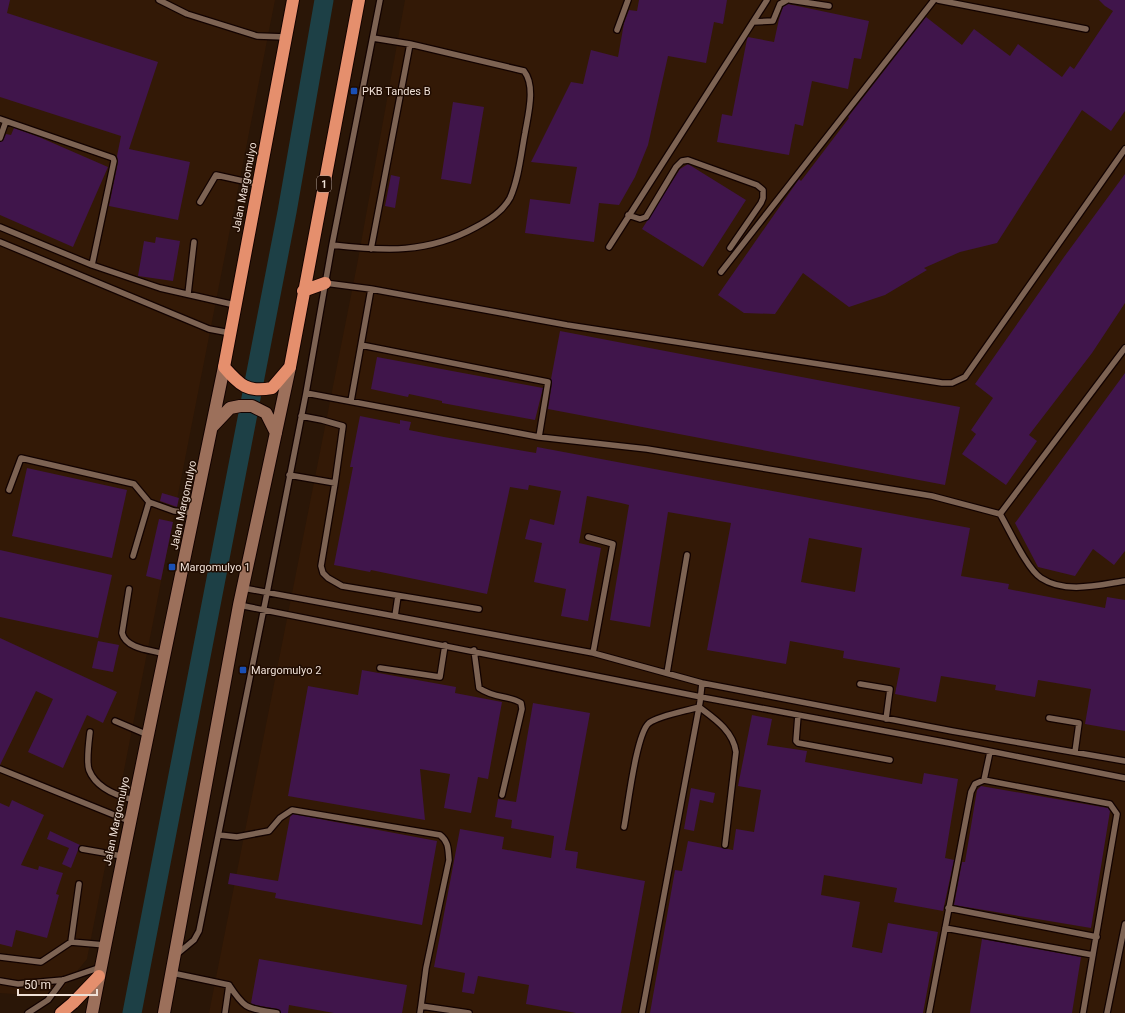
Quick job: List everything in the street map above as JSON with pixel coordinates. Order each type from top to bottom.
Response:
[{"type":"highway","name":"Jalan Margomulyo","points":[[224,367],[293,0]]},
{"type":"highway","name":"1","points":[[290,367],[303,291],[359,0]]},
{"type":"highway","points":[[303,291],[325,283]]},
{"type":"highway","points":[[224,367],[239,384],[252,390],[272,388],[290,367]]},
{"type":"highway","points":[[60,1013],[73,1003],[100,972]]},
{"type":"main road","name":"Jalan Margomulyo","points":[[92,1013],[129,821],[195,513],[224,367]]},
{"type":"main road","points":[[166,1013],[174,956],[242,588],[290,367]]},
{"type":"main road","points":[[212,426],[230,408],[252,406],[266,413],[276,433]]},
{"type":"lane","points":[[159,0],[187,14],[257,36],[286,37]]},
{"type":"lane","points":[[174,956],[194,940],[199,931],[306,393],[332,245],[380,0]]},
{"type":"lane","points":[[618,30],[628,0]]},
{"type":"lane","points":[[609,247],[767,0]]},
{"type":"lane","points":[[753,22],[773,21],[780,4],[788,0],[829,6]]},
{"type":"lane","points":[[721,272],[934,0]]},
{"type":"lane","points":[[938,0],[1086,29]]},
{"type":"lane","points":[[332,245],[394,251],[428,246],[458,237],[494,218],[509,198],[518,172],[526,126],[530,89],[529,78],[524,71],[410,44],[372,38]]},
{"type":"lane","points":[[371,249],[410,44]]},
{"type":"lane","points":[[0,119],[113,158],[114,161],[92,266]]},
{"type":"lane","points":[[0,138],[6,121]]},
{"type":"lane","points":[[325,283],[371,288],[567,325],[942,383],[952,383],[966,377],[1125,150]]},
{"type":"lane","points":[[628,216],[640,219],[646,217],[676,167],[682,161],[688,160],[757,185],[763,190],[761,203],[730,248]]},
{"type":"lane","points":[[200,202],[216,175],[258,184]]},
{"type":"lane","points":[[0,227],[92,266],[160,288],[235,306]]},
{"type":"lane","points":[[0,242],[209,328],[230,333]]},
{"type":"lane","points":[[188,294],[194,242]]},
{"type":"lane","points":[[351,401],[371,288]]},
{"type":"lane","points":[[361,345],[548,382],[539,437]]},
{"type":"lane","points":[[1000,514],[1125,348]]},
{"type":"lane","points":[[306,393],[539,437],[647,449],[916,494],[1000,514],[1030,567],[1040,578],[1055,584],[1071,587],[1090,587],[1125,582]]},
{"type":"lane","points":[[301,416],[343,426],[321,566],[323,573],[328,578],[342,586],[479,609]]},
{"type":"lane","points":[[9,490],[21,458],[134,484],[149,502],[174,511],[195,513]]},
{"type":"lane","points":[[289,475],[335,483]]},
{"type":"lane","points":[[132,556],[149,502]]},
{"type":"lane","points":[[588,537],[613,544],[593,653]]},
{"type":"lane","points":[[667,673],[687,554]]},
{"type":"lane","points":[[242,588],[396,616],[498,637],[593,653],[702,683],[886,719],[1125,761]]},
{"type":"lane","points":[[129,589],[122,633],[123,638],[130,645],[165,654]]},
{"type":"lane","points":[[396,616],[398,596]]},
{"type":"lane","points":[[239,604],[263,610],[474,650],[701,697],[949,743],[1125,778]]},
{"type":"lane","points":[[380,668],[440,677],[445,645]]},
{"type":"lane","points":[[474,650],[479,688],[489,695],[517,700],[521,704],[522,709],[502,795]]},
{"type":"lane","points":[[642,1013],[701,697],[702,683]]},
{"type":"lane","points":[[860,684],[890,688],[886,719]]},
{"type":"lane","points":[[624,827],[639,744],[644,729],[650,722],[699,708]]},
{"type":"lane","points":[[699,708],[721,724],[735,744],[736,752],[725,845]]},
{"type":"lane","points":[[798,715],[796,741],[798,743],[890,760]]},
{"type":"lane","points":[[1049,718],[1079,723],[1075,752]]},
{"type":"lane","points":[[115,721],[148,735]]},
{"type":"lane","points":[[949,743],[952,731]]},
{"type":"lane","points":[[90,732],[88,769],[95,779],[114,795],[134,800]]},
{"type":"lane","points":[[984,780],[990,752]]},
{"type":"lane","points":[[0,769],[129,821]]},
{"type":"lane","points":[[930,1013],[948,908],[971,792],[975,784],[984,780],[1110,804],[1115,809],[1117,814],[1083,1013]]},
{"type":"lane","points":[[219,835],[237,837],[269,831],[280,818],[292,810],[440,835],[445,839],[448,846],[448,860],[426,968],[420,1013]]},
{"type":"lane","points":[[82,849],[122,856]]},
{"type":"lane","points":[[70,942],[79,884]]},
{"type":"lane","points":[[948,908],[1097,937]]},
{"type":"lane","points":[[1107,1013],[1125,924]]},
{"type":"lane","points":[[945,928],[1093,955]]},
{"type":"lane","points":[[0,957],[40,962],[70,942],[104,945]]},
{"type":"lane","points":[[0,982],[18,984],[63,980],[100,972]]},
{"type":"lane","points":[[172,973],[229,985],[241,1003],[250,1008],[277,1013]]},
{"type":"lane","points":[[28,1013],[48,1000],[63,980]]},
{"type":"lane","points":[[225,1013],[229,985]]},
{"type":"lane","points":[[421,1006],[469,1013]]},
{"type":"shaded area","points":[[0,0],[275,0],[87,959],[56,997],[0,993]]},
{"type":"shaded area","points":[[405,0],[1125,0],[1125,1013],[209,1013],[357,265]]},
{"type":"building","points":[[0,0],[10,0],[7,13],[158,62],[129,149],[190,162],[178,220],[109,206],[118,162],[117,156],[121,136],[0,97]]},
{"type":"building","points":[[639,0],[727,0],[723,24],[714,22],[706,63],[668,56],[648,145],[635,177],[619,205],[599,203],[594,242],[525,233],[530,199],[570,204],[577,167],[531,162],[571,82],[583,84],[591,50],[618,57],[624,23],[629,10],[637,11]]},
{"type":"building","points":[[1099,0],[1125,0],[1125,111],[1111,131],[1082,110],[997,243],[960,252],[924,268],[927,270],[885,295],[849,307],[803,273],[775,314],[744,313],[718,295],[799,179],[801,181],[849,118],[848,117],[926,17],[962,45],[974,29],[1010,56],[1018,44],[1062,77],[1070,66],[1074,69],[1113,11]]},
{"type":"building","points":[[788,4],[869,21],[861,59],[854,58],[848,89],[812,81],[803,126],[795,124],[789,155],[717,142],[722,114],[732,116],[748,37],[774,42],[783,7]]},
{"type":"building","points":[[453,102],[484,107],[471,184],[441,179]]},
{"type":"building","points":[[14,128],[39,137],[108,167],[73,247],[0,215],[0,142],[3,141],[6,134],[11,135]]},
{"type":"building","points":[[688,164],[746,200],[703,267],[642,229],[680,169]]},
{"type":"building","points":[[1125,174],[1125,303],[1092,353],[1029,435],[1037,441],[1006,485],[962,454],[976,434],[971,430],[993,398],[975,384],[1064,257]]},
{"type":"building","points":[[391,175],[400,177],[395,208],[385,206]]},
{"type":"building","points":[[156,237],[180,241],[173,281],[138,276],[144,241],[155,243]]},
{"type":"building","points":[[560,331],[960,407],[945,485],[548,409],[552,383],[551,379]]},
{"type":"building","points":[[377,357],[543,388],[535,420],[442,403],[442,401],[409,394],[408,397],[371,389]]},
{"type":"building","points":[[1125,373],[1125,551],[1114,565],[1093,549],[1075,576],[1038,567],[1015,523]]},
{"type":"building","points":[[360,416],[400,424],[400,420],[411,422],[409,430],[444,437],[536,453],[537,447],[970,528],[961,576],[1009,584],[1008,589],[1105,608],[1107,597],[1125,600],[1125,731],[1085,724],[1091,689],[1038,680],[1035,697],[995,690],[996,685],[941,676],[936,702],[895,694],[900,668],[843,658],[844,651],[790,641],[786,664],[707,650],[731,523],[668,512],[650,627],[610,620],[629,505],[587,496],[579,543],[601,548],[588,621],[561,616],[566,589],[534,582],[542,543],[525,539],[530,519],[554,525],[561,491],[529,485],[528,490],[510,487],[487,594],[371,570],[370,572],[334,565],[353,467],[350,467]],"holes":[[[809,538],[862,548],[855,592],[801,582]]]},
{"type":"building","points":[[27,468],[127,490],[112,558],[12,536]]},
{"type":"building","points":[[162,493],[179,498],[177,507],[160,501]]},
{"type":"building","points":[[159,519],[173,522],[161,580],[146,576]]},
{"type":"building","points":[[0,550],[112,575],[98,638],[0,617]]},
{"type":"building","points":[[0,638],[117,692],[103,723],[87,715],[63,768],[28,752],[53,699],[36,691],[0,765]]},
{"type":"building","points":[[98,641],[119,645],[113,672],[92,668]]},
{"type":"building","points":[[362,670],[456,687],[455,693],[502,702],[488,779],[478,777],[471,813],[444,808],[450,774],[420,769],[425,820],[288,796],[308,686],[358,695]]},
{"type":"building","points":[[533,703],[590,713],[565,850],[578,852],[576,868],[645,881],[621,1013],[576,1013],[526,1004],[529,985],[478,976],[474,994],[462,992],[465,973],[434,967],[460,829],[504,837],[502,849],[551,858],[554,836],[511,828],[512,820],[495,817],[498,799],[516,802]]},
{"type":"building","points":[[752,715],[772,719],[767,745],[807,751],[805,762],[922,784],[924,773],[958,779],[945,858],[954,860],[943,911],[894,902],[897,888],[824,875],[821,895],[860,902],[852,947],[882,953],[888,923],[938,932],[923,1013],[650,1013],[675,870],[682,871],[688,841],[733,850],[736,829],[754,832],[761,790],[738,786]]},
{"type":"building","points":[[981,786],[1108,808],[1110,811],[1091,928],[954,905],[962,862],[965,862],[977,790]]},
{"type":"building","points":[[691,788],[715,793],[713,803],[700,800],[694,831],[684,829]]},
{"type":"building","points":[[12,800],[44,815],[21,865],[38,870],[39,866],[63,873],[56,894],[59,895],[47,938],[16,930],[12,947],[0,944],[0,803],[9,807]]},
{"type":"building","points":[[293,814],[437,841],[422,925],[275,898],[276,893],[228,884],[230,873],[278,881],[290,817]]},
{"type":"building","points":[[50,831],[80,845],[71,868],[62,864],[69,848],[47,839]]},
{"type":"building","points":[[982,939],[1081,957],[1072,1013],[970,1013]]},
{"type":"building","points":[[259,959],[407,985],[402,1013],[334,1013],[289,1005],[288,1013],[281,1013],[278,1009],[255,1005],[251,1003]]},
{"type":"waterway","points":[[132,1013],[287,212],[324,0]]},
{"type":"place","name":"PKB Tandes B","points":[[354,91]]},
{"type":"place","name":"Margomulyo 1","points":[[172,567]]},
{"type":"place","name":"Margomulyo 2","points":[[243,670]]}]
